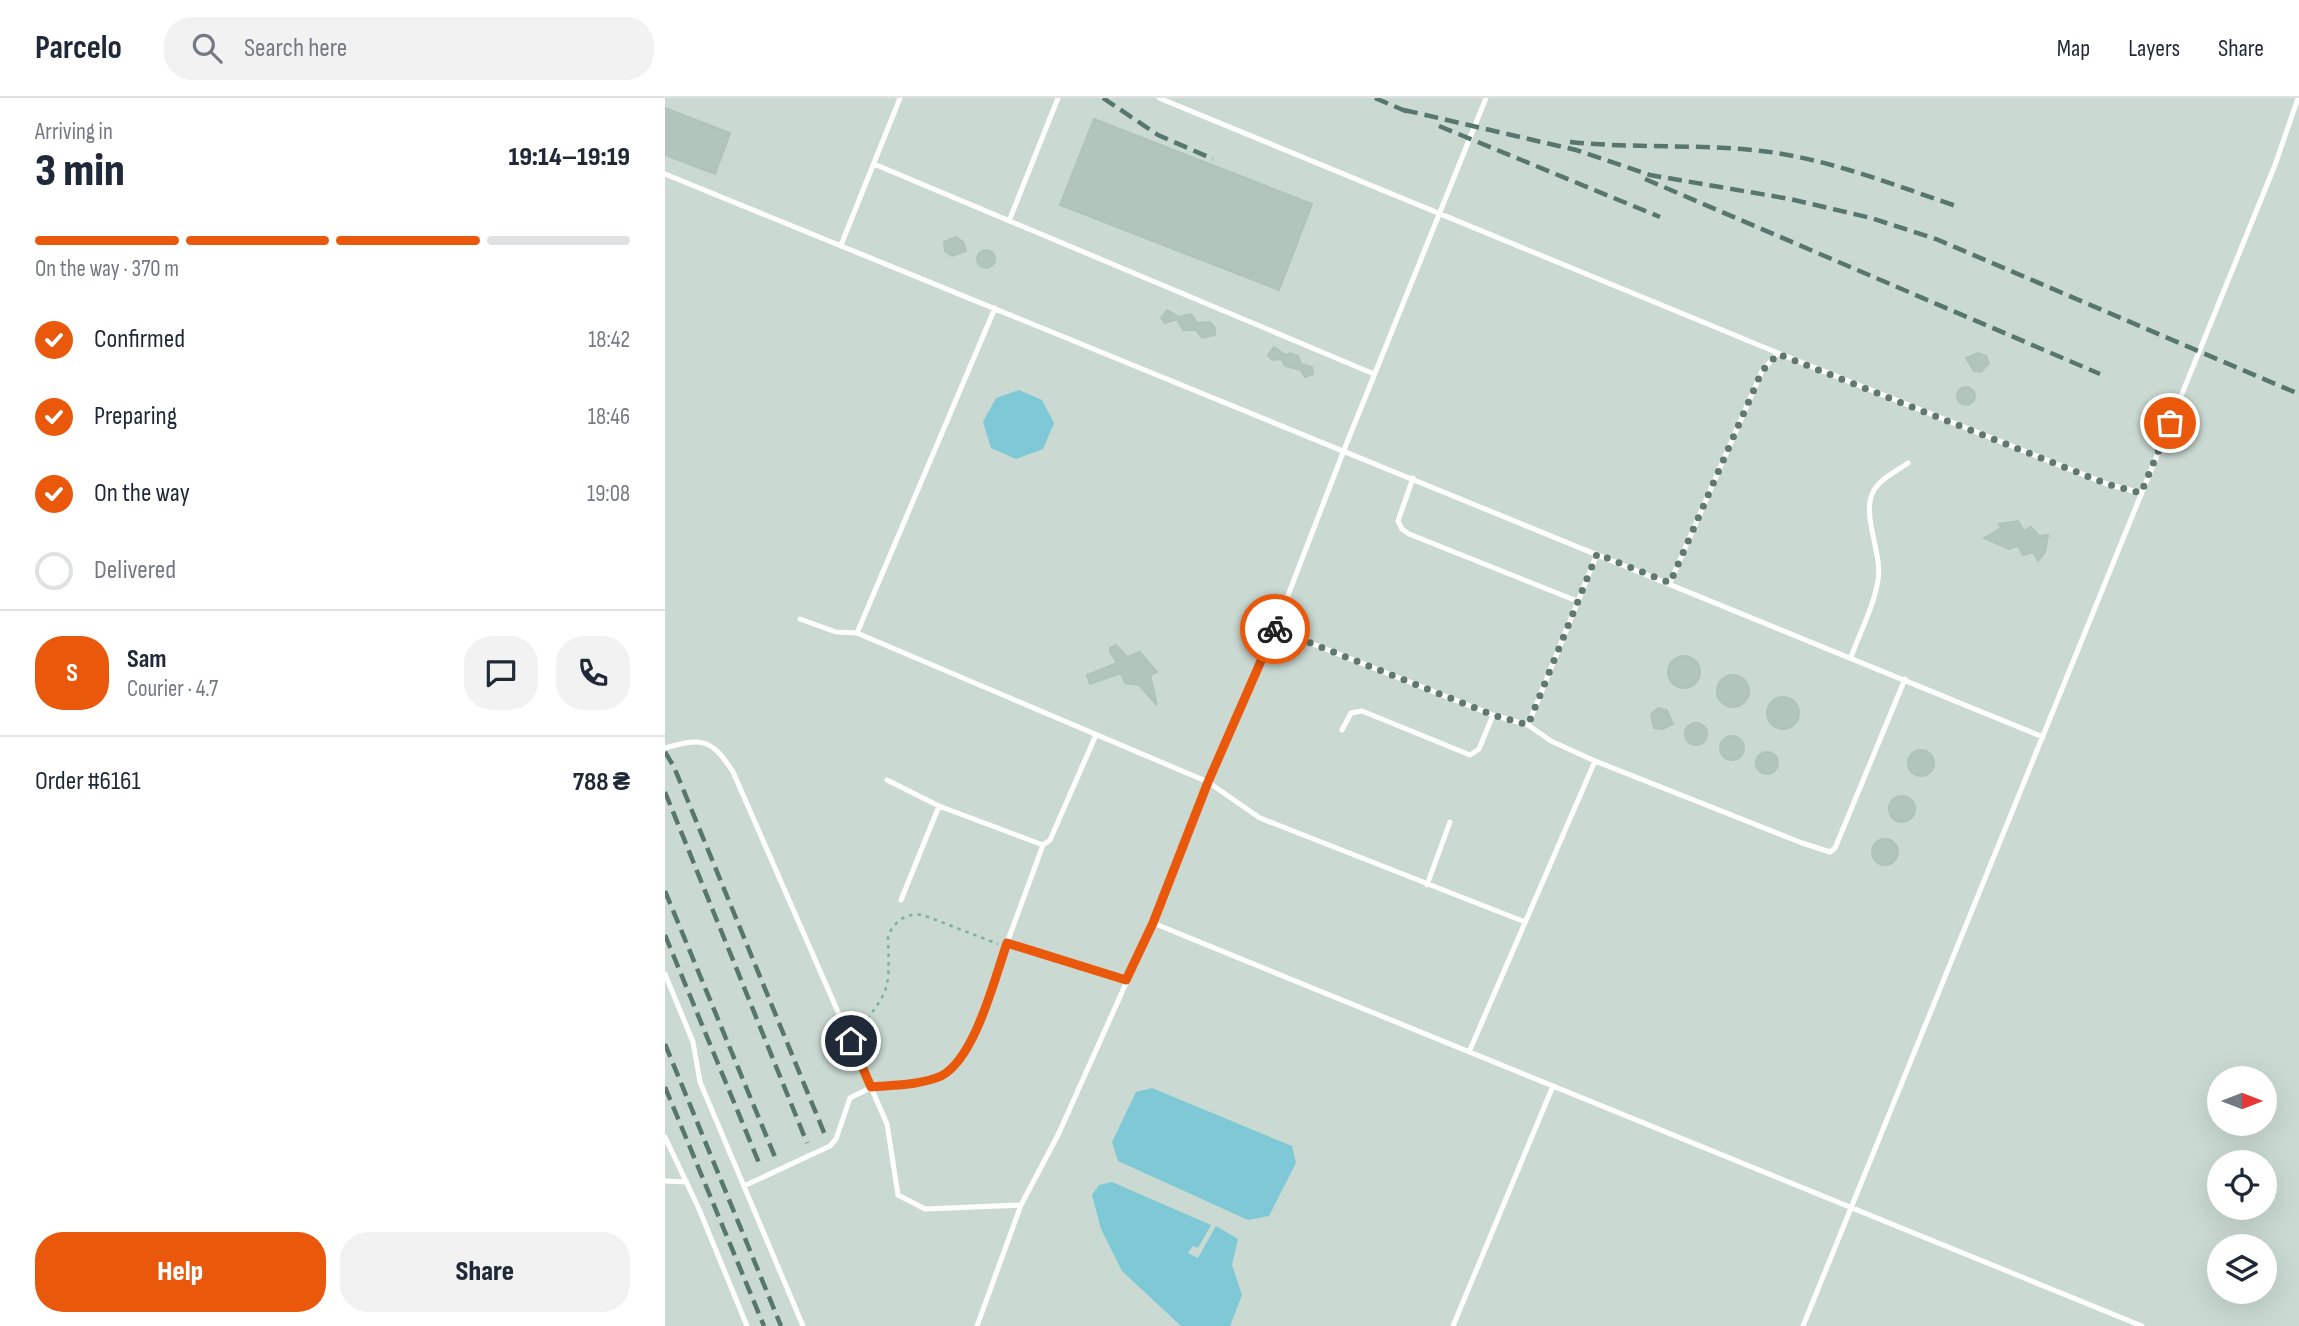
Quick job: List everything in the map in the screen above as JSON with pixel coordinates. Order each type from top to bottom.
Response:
[{"type":"lane","points":[[841,245],[900,98]]},
{"type":"lane","points":[[1009,221],[1058,98]]},
{"type":"lane","points":[[1159,98],[1778,354],[2107,484],[2141,493]]},
{"type":"lane","points":[[977,1326],[1021,1205],[1058,1135],[1153,923],[1208,782],[1275,629],[1374,374],[1486,98]]},
{"type":"lane","points":[[1803,1326],[2270,178],[2298,98]]},
{"type":"lane","points":[[874,164],[1374,374]]},
{"type":"lane","points":[[665,174],[2043,737]]},
{"type":"lane","points":[[857,633],[995,308]]},
{"type":"lane","points":[[1670,583],[1762,371],[1778,354]]},
{"type":"lane","points":[[1851,657],[1879,578],[1870,510],[1871,497],[1884,478],[1908,463]]},
{"type":"lane","points":[[1413,478],[1398,521],[1409,534],[1577,601]]},
{"type":"lane","points":[[1528,725],[1597,554]]},
{"type":"lane","points":[[800,619],[837,632],[857,633],[1208,782],[1260,818],[1525,922]]},
{"type":"lane","points":[[1275,629],[1493,715],[1528,725],[1551,741],[1595,761],[1830,852],[1835,848],[1905,679]]},
{"type":"lane","points":[[1342,730],[1351,713],[1361,711],[1470,755],[1479,749],[1493,715]]},
{"type":"lane","points":[[744,1186],[830,1146],[836,1139],[850,1098],[871,1087],[907,1084],[941,1076],[957,1063],[971,1041],[1043,845],[1050,840],[1096,735]]},
{"type":"lane","points":[[665,748],[687,742],[705,742],[719,751],[733,772],[887,1124],[898,1195],[925,1209],[1021,1205]]},
{"type":"lane","points":[[1469,1052],[1595,761]]},
{"type":"lane","points":[[887,780],[939,806],[1043,845]]},
{"type":"lane","points":[[901,900],[939,806]]},
{"type":"lane","points":[[1427,885],[1450,822]]},
{"type":"lane","points":[[1153,923],[2142,1326]]},
{"type":"lane","points":[[1007,943],[1126,980]]},
{"type":"lane","points":[[665,974],[693,1042],[700,1082],[803,1326]]},
{"type":"lane","points":[[1454,1326],[1553,1086]]},
{"type":"lane","points":[[665,1137],[687,1182],[747,1326]]},
{"type":"lane","points":[[665,1181],[687,1182]]},
{"type":"path","points":[[851,1041],[886,994],[890,983],[888,938],[900,920],[916,914],[923,915],[997,944],[1007,943]]},
{"type":"shaded area","points":[[665,98],[2299,98],[2299,1326],[665,1326]]},
{"type":"water","points":[[1019,390],[1042,400],[1054,423],[1043,449],[1016,459],[991,448],[983,422],[996,398]]},
{"type":"water","points":[[1152,1088],[1292,1146],[1296,1163],[1269,1216],[1248,1220],[1118,1161],[1112,1142],[1136,1092]]},
{"type":"water","points":[[1112,1182],[1211,1225],[1198,1248],[1193,1246],[1188,1253],[1198,1258],[1216,1226],[1238,1239],[1232,1265],[1242,1295],[1230,1326],[1181,1326],[1122,1271],[1101,1229],[1092,1195],[1099,1185]]},
{"type":"building","points":[[665,108],[730,133],[715,174],[665,155]]},
{"type":"building","points":[[1094,119],[1312,204],[1279,290],[1060,205]]},
{"type":"building","points":[[956,237],[963,242],[966,251],[952,256],[945,251],[944,242]]},
{"type":"building","points":[[982,250],[990,250],[995,259],[993,266],[982,268],[977,263],[977,255]]},
{"type":"building","points":[[1167,310],[1179,317],[1191,314],[1197,323],[1210,322],[1215,328],[1215,335],[1202,338],[1196,330],[1183,330],[1177,319],[1165,323],[1161,318]]},
{"type":"building","points":[[1274,347],[1286,355],[1290,353],[1298,356],[1301,364],[1312,367],[1313,374],[1305,377],[1301,370],[1285,366],[1281,359],[1272,360],[1268,355]]},
{"type":"building","points":[[1978,353],[1986,356],[1989,363],[1981,372],[1974,371],[1966,358]]},
{"type":"building","points":[[1966,387],[1972,390],[1975,396],[1972,402],[1966,405],[1960,402],[1957,396],[1960,390]]},
{"type":"building","points":[[2018,521],[2024,531],[2031,527],[2039,536],[2048,535],[2045,552],[2038,561],[2033,552],[2023,555],[2018,546],[2009,549],[1984,538],[2001,528],[1999,524]]},
{"type":"building","points":[[1116,645],[1127,657],[1140,652],[1157,672],[1150,675],[1157,705],[1139,685],[1125,683],[1121,673],[1090,684],[1087,675],[1117,663],[1110,652],[1110,648]]},
{"type":"building","points":[[1684,656],[1695,661],[1700,672],[1695,683],[1684,688],[1673,683],[1668,672],[1673,661]]},
{"type":"building","points":[[1733,675],[1744,680],[1749,691],[1744,702],[1733,707],[1722,702],[1717,691],[1722,680]]},
{"type":"building","points":[[1783,697],[1794,702],[1799,713],[1794,724],[1783,729],[1772,724],[1767,713],[1772,702]]},
{"type":"building","points":[[1658,708],[1667,710],[1673,724],[1663,729],[1654,728],[1651,714]]},
{"type":"building","points":[[1696,723],[1704,726],[1707,734],[1704,742],[1696,745],[1688,742],[1685,734],[1688,726]]},
{"type":"building","points":[[1732,736],[1743,743],[1744,748],[1737,759],[1732,760],[1721,753],[1720,748],[1727,737]]},
{"type":"building","points":[[1921,750],[1930,754],[1934,763],[1930,772],[1921,776],[1912,772],[1908,763],[1912,754]]},
{"type":"building","points":[[1767,752],[1775,755],[1778,763],[1775,771],[1767,774],[1759,771],[1756,763],[1759,755]]},
{"type":"building","points":[[1902,796],[1911,800],[1915,809],[1911,818],[1902,822],[1893,818],[1889,809],[1893,800]]},
{"type":"building","points":[[1885,839],[1894,843],[1898,852],[1894,861],[1885,865],[1876,861],[1872,852],[1876,843]]},
{"type":"railway","points":[[1103,98],[1158,135],[1213,159]]},
{"type":"railway","points":[[1375,98],[1410,113]]},
{"type":"railway","points":[[1404,110],[1576,150],[1650,175],[1790,199],[1871,218],[1936,239],[2299,394]]},
{"type":"railway","points":[[1439,126],[1660,217]]},
{"type":"railway","points":[[1570,142],[1726,148],[1777,153],[1845,169],[1956,206]]},
{"type":"railway","points":[[1645,179],[2100,374]]},
{"type":"railway","points":[[665,752],[674,767],[825,1135]]},
{"type":"railway","points":[[665,792],[807,1143]]},
{"type":"railway","points":[[665,891],[775,1157]]},
{"type":"railway","points":[[665,935],[759,1163]]},
{"type":"railway","points":[[665,1044],[781,1326]]},
{"type":"railway","points":[[665,1087],[764,1326]]},
{"type":"way so far","points":[[1275,629],[1493,715],[1528,725],[1597,554],[1670,583],[1762,371],[1778,354],[2107,484],[2141,493],[2170,423]]},
{"type":"route","points":[[851,1041],[871,1087],[907,1084],[941,1076],[957,1063],[971,1041],[1007,943],[1126,980],[1153,923],[1208,782],[1275,629]]}]
